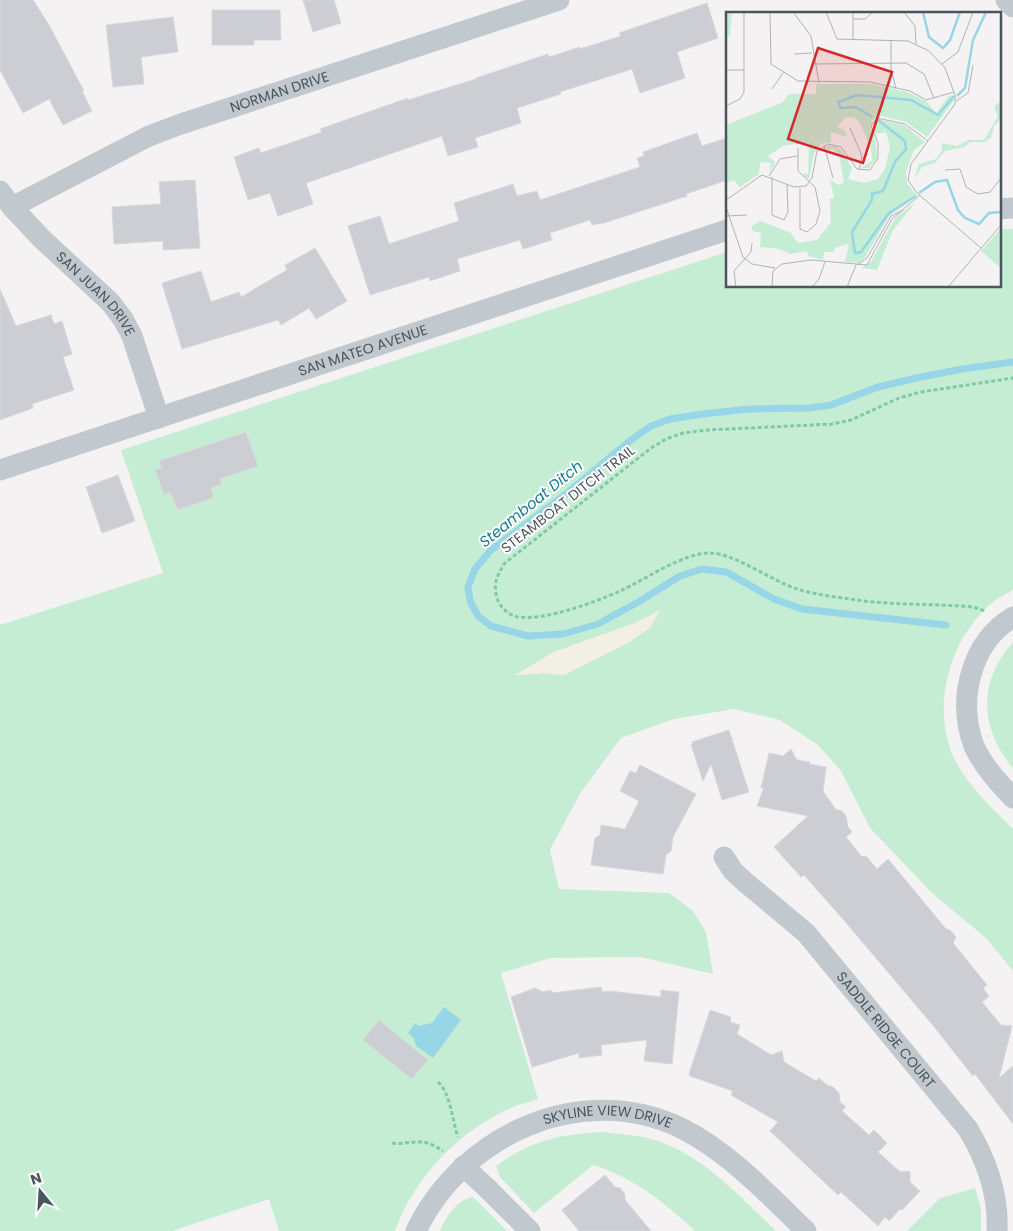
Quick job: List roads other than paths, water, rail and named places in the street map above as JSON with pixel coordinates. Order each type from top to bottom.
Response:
[{"type":"street","name":"NORMAN DRIVE","points":[[6,199],[150,136],[182,124],[558,0]]},
{"type":"street","points":[[1006,0],[1013,7]]},
{"type":"street","name":"SAN JUAN DRIVE","points":[[6,199],[41,238],[110,302],[124,319],[132,336],[159,418]]},
{"type":"street","points":[[1000,209],[1013,208]]},
{"type":"street","name":"SAN MATEO AVENUE","points":[[0,470],[726,230]]},
{"type":"street","points":[[1008,620],[984,645],[975,663],[968,684],[966,704],[968,725],[975,746],[984,763],[1013,798]]},
{"type":"street","name":"SADDLE RIDGE COURT","points":[[724,857],[739,877],[806,933],[968,1129],[982,1153],[990,1177],[996,1204],[997,1231]]},
{"type":"street","name":"SKYLINE VIEW DRIVE","points":[[416,1231],[437,1197],[463,1166],[505,1136],[551,1118],[577,1112],[605,1111],[630,1113],[664,1122],[701,1139],[741,1170],[806,1231]]},
{"type":"street","points":[[463,1166],[530,1231]]},
{"type":"water","points":[[444,1007],[461,1020],[433,1058],[416,1046],[414,1038],[408,1033],[415,1023],[419,1026],[432,1023]]},
{"type":"waterway","name":"Steamboat Ditch","points":[[946,625],[802,609],[774,599],[726,572],[702,569],[680,576],[598,624],[563,634],[528,636],[491,626],[478,616],[470,601],[468,587],[475,569],[491,550],[566,494],[631,440],[651,426],[670,419],[703,414],[749,409],[809,408],[831,405],[878,387],[916,378],[1013,362]]}]
